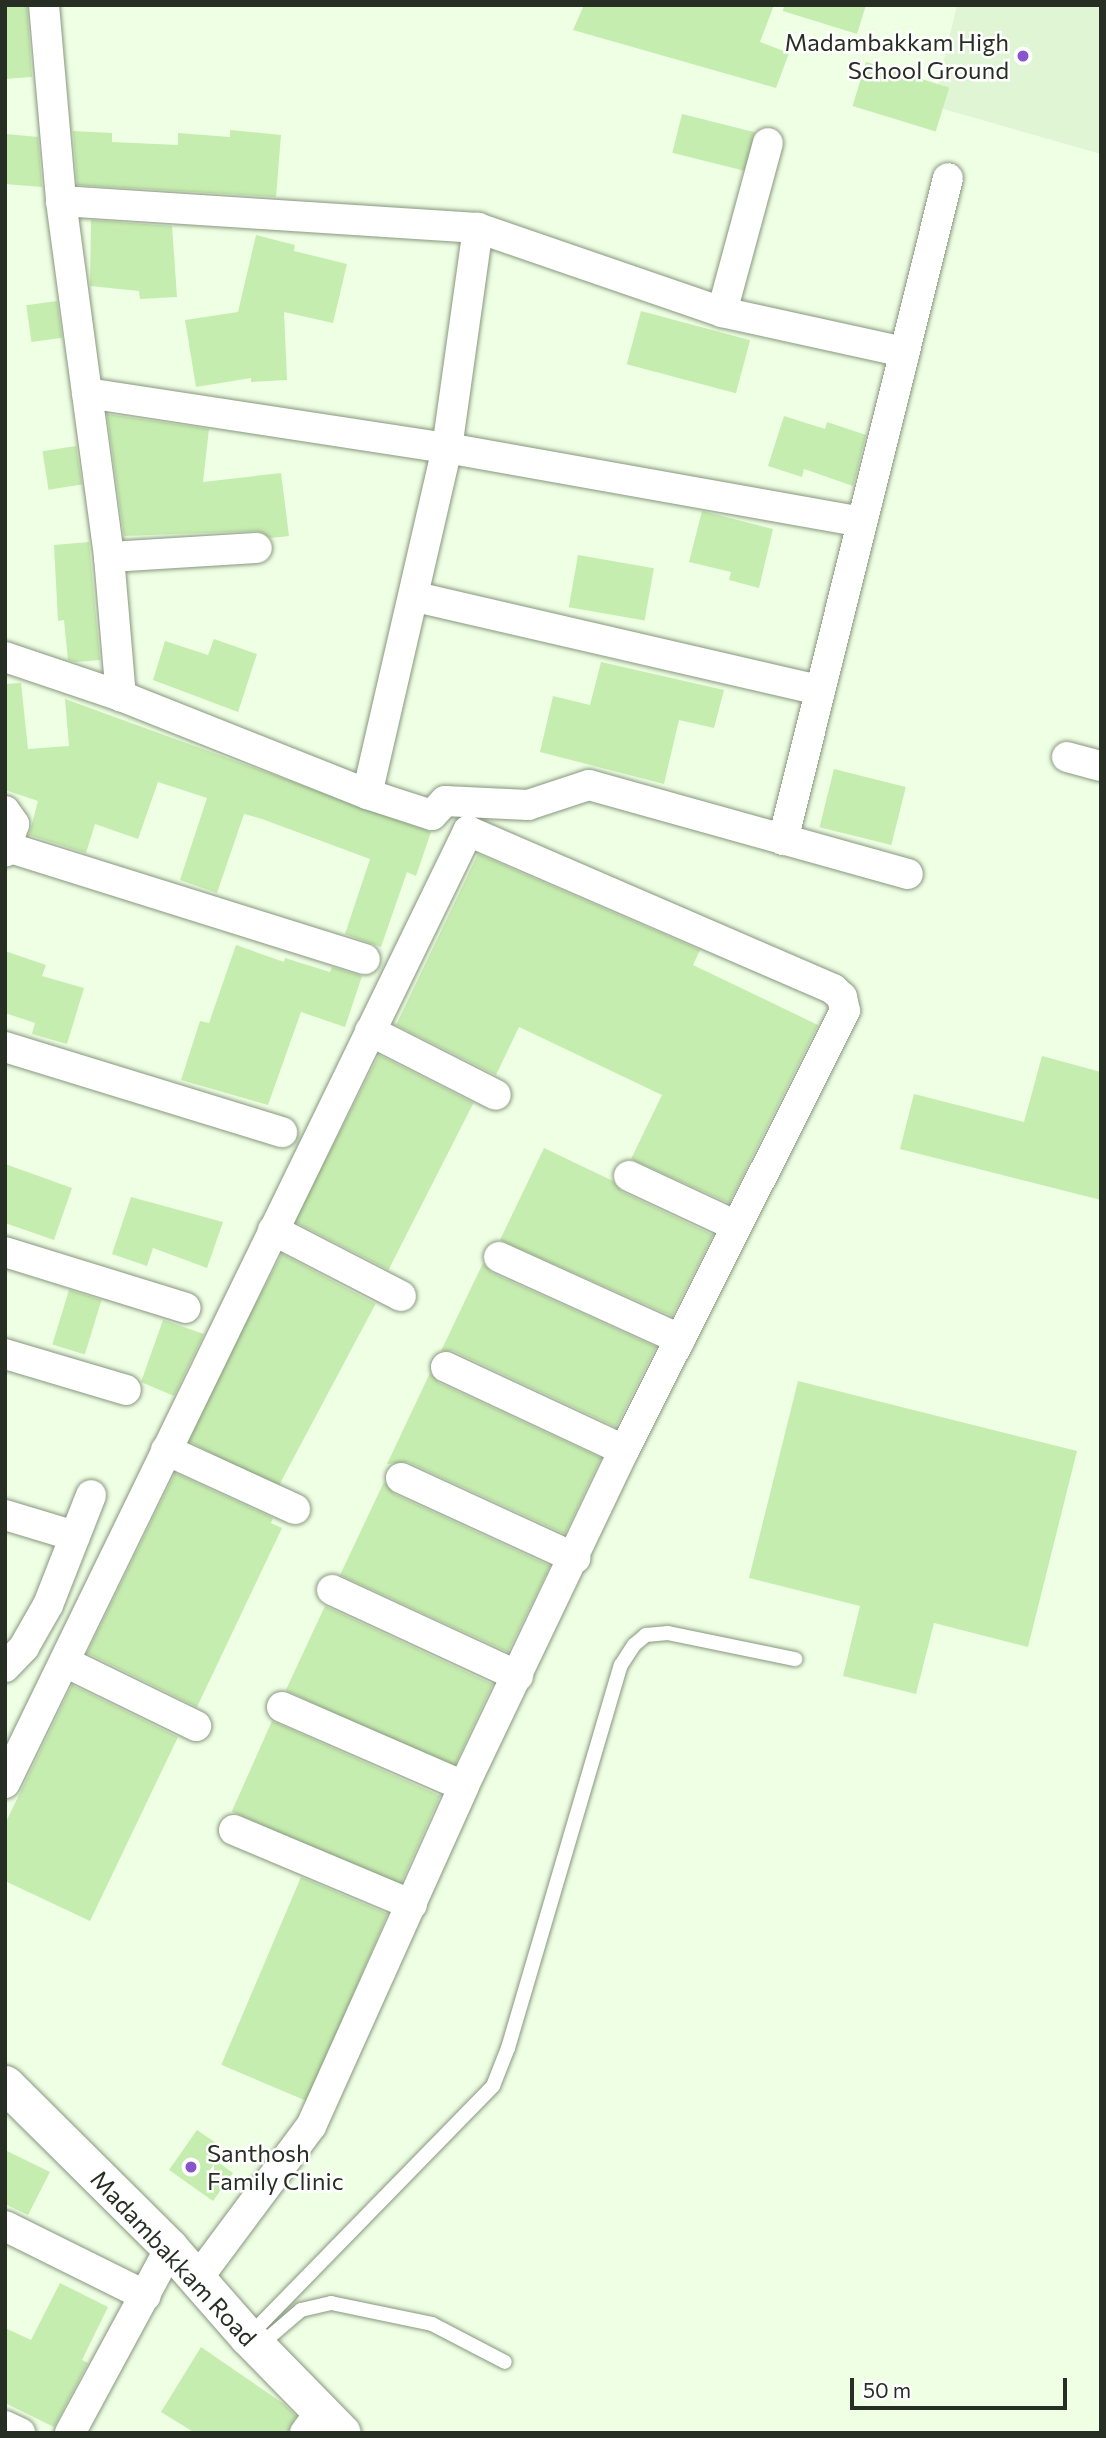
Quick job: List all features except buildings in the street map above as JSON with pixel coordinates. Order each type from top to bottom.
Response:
[{"type":"street","points":[[44,5],[61,201],[109,557],[121,696]]},
{"type":"street","points":[[722,312],[768,143]]},
{"type":"street","points":[[783,841],[948,178]]},
{"type":"street","points":[[61,201],[478,228],[722,312],[904,352]]},
{"type":"street","points":[[367,794],[416,597],[447,449],[478,228]]},
{"type":"street","points":[[87,393],[447,449],[861,522]]},
{"type":"street","points":[[109,557],[257,548]]},
{"type":"street","points":[[416,597],[819,690]]},
{"type":"street","points":[[5,656],[121,696],[367,794],[432,815],[445,801],[528,805],[589,785],[908,874]]},
{"type":"street","points":[[1067,757],[1101,766]]},
{"type":"street","points":[[5,811],[14,824],[6,849],[365,959]]},
{"type":"street","points":[[5,1783],[468,831],[833,989],[845,1001],[845,1011],[624,1450],[575,1558],[464,1786],[311,2126],[197,2279]]},
{"type":"street","points":[[369,1031],[496,1095]]},
{"type":"street","points":[[5,1047],[282,1132]]},
{"type":"street","points":[[629,1176],[736,1226]]},
{"type":"street","points":[[273,1230],[401,1296]]},
{"type":"street","points":[[5,1252],[186,1308]]},
{"type":"street","points":[[499,1257],[680,1339]]},
{"type":"street","points":[[5,1354],[126,1390]]},
{"type":"street","points":[[446,1367],[624,1450]]},
{"type":"street","points":[[166,1450],[295,1509]]},
{"type":"street","points":[[401,1478],[575,1558]]},
{"type":"street","points":[[5,1667],[24,1647],[48,1605],[91,1495]]},
{"type":"street","points":[[5,1515],[75,1536]]},
{"type":"street","points":[[332,1590],[518,1676]]},
{"type":"street","points":[[65,1662],[196,1726]]},
{"type":"street","points":[[282,1707],[464,1786]]},
{"type":"street","points":[[234,1830],[412,1905]]},
{"type":"street","name":"Madambakkam Road","points":[[5,2084],[170,2248],[323,2425]]},
{"type":"street","points":[[5,2226],[146,2296]]},
{"type":"street","points":[[70,2433],[170,2248]]},
{"type":"street","points":[[5,2426],[20,2433]]},
{"type":"lane","points":[[253,2342],[493,2086],[508,2048],[621,1665],[634,1645],[646,1635],[667,1633],[795,1659]]},
{"type":"lane","points":[[253,2342],[301,2310],[331,2303],[432,2324],[505,2362]]},
{"type":"shaded area","name":"Madambakkam High School Ground","points":[[957,5],[1101,5],[1101,154],[933,106]]},
{"type":"place","name":"Madambakkam High School Ground","points":[[1023,56]]},
{"type":"place","name":"Santhosh Family Clinic","points":[[191,2167]]}]
